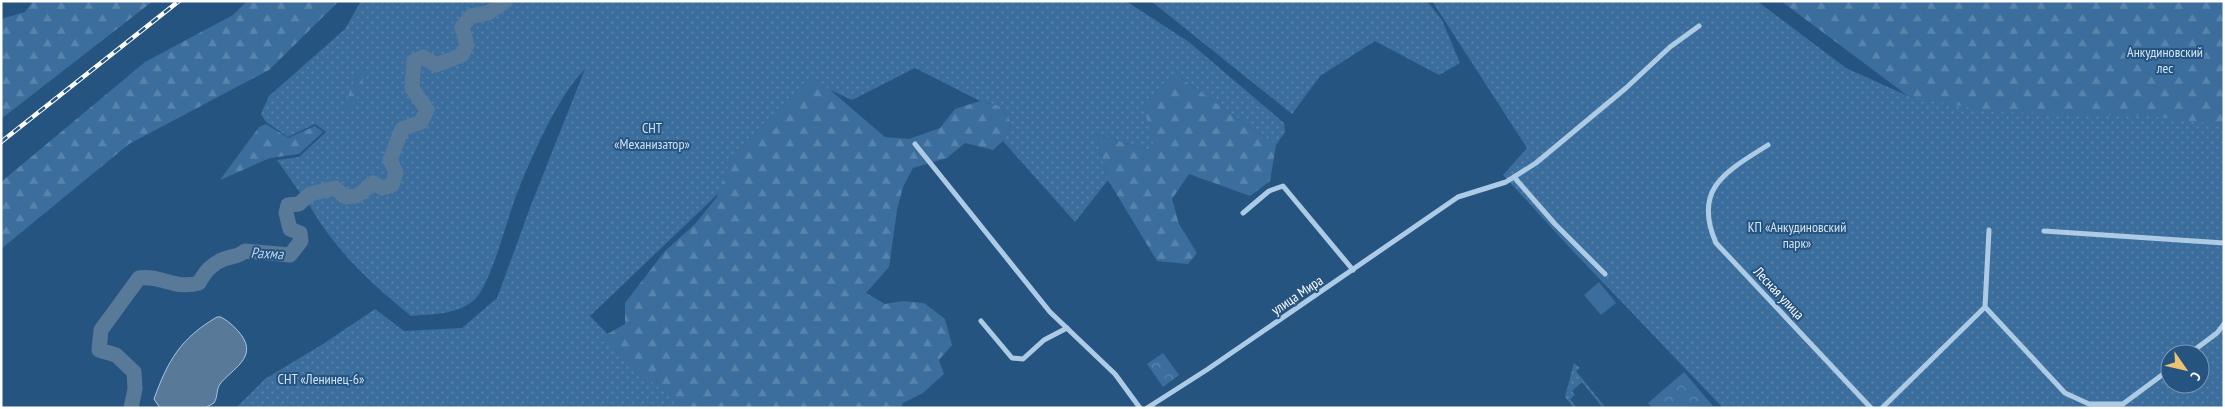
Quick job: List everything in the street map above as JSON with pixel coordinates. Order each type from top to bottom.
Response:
[{"type":"street","name":"улица Мира","points":[[1147,408],[1208,369],[1458,197],[1514,177],[1536,163],[1626,88],[1670,47],[1699,26]]},
{"type":"street","points":[[914,144],[1050,312],[1115,374],[1140,408]]},
{"type":"street","name":"Лесная улица","points":[[1768,145],[1725,172],[1710,195],[1707,210],[1709,226],[1716,243],[1871,408]]},
{"type":"street","points":[[1514,177],[1556,224],[1605,274]]},
{"type":"street","points":[[1243,213],[1268,191],[1283,186],[1353,270]]},
{"type":"street","points":[[1882,408],[1985,307],[1989,230]]},
{"type":"street","points":[[2044,230],[2224,243]]},
{"type":"street","points":[[1985,307],[2065,393],[2090,404],[2123,404],[2160,376]]},
{"type":"street","points":[[981,321],[1012,358],[1016,360],[1023,359],[1044,340],[1067,328]]},
{"type":"street","points":[[2204,344],[2217,334],[2224,324]]},
{"type":"green space","points":[[33,1],[153,1],[1,119],[1,19],[25,12]]},
{"type":"green space","points":[[247,1],[339,1],[269,70],[129,144],[1,249],[1,182],[145,62],[233,15]]},
{"type":"green space","points":[[361,1],[501,1],[487,11],[470,14],[460,27],[464,44],[460,53],[436,62],[423,54],[411,61],[410,90],[424,110],[419,120],[400,130],[394,140],[387,161],[393,171],[389,182],[382,185],[371,181],[356,193],[346,195],[334,186],[310,191],[303,197],[277,160],[299,157],[326,132],[315,124],[288,137],[266,122],[261,114],[269,96],[345,29]]},
{"type":"green space","points":[[509,1],[1126,1],[1189,42],[1284,123],[1285,132],[1276,145],[1178,76],[1155,152],[1096,134],[1108,180],[1075,222],[1003,141],[1011,122],[1000,106],[980,101],[915,68],[852,100],[828,89],[590,316],[630,357],[693,408],[236,408],[265,379],[323,344],[375,309],[404,331],[462,328],[497,298],[531,205],[585,69],[555,111],[529,164],[516,196],[486,282],[479,294],[466,306],[444,313],[411,316],[353,264],[328,234],[307,201],[311,197],[334,191],[344,200],[358,198],[365,191],[374,187],[381,190],[392,188],[400,172],[394,160],[405,130],[421,126],[430,110],[421,98],[417,88],[416,63],[423,60],[435,67],[463,57],[470,45],[465,27],[472,18],[488,16]]},
{"type":"green space","points":[[1151,1],[1427,1],[1442,20],[1460,63],[1439,75],[1375,41],[1320,76],[1292,114]]},
{"type":"green space","name":"КП «Анкудиновский парк»","points":[[1432,1],[1757,1],[1846,68],[1908,96],[2224,119],[2224,408],[1723,408],[1503,175],[1527,148]]},
{"type":"green space","name":"Анкудиновский лес","points":[[1781,1],[2224,1],[2224,125],[2149,116],[1992,112],[1908,96]]},
{"type":"green space","points":[[364,64],[362,86],[347,115],[351,88]]},
{"type":"green space","points":[[1178,76],[1276,145],[1270,181],[1250,196],[1189,174],[1172,199],[1179,224],[1197,253],[1188,264],[1157,261],[1108,180],[1096,134],[1155,152],[1144,106]]},
{"type":"green space","points":[[814,80],[829,89],[885,137],[909,139],[940,128],[955,109],[980,101],[1000,106],[1011,122],[1003,141],[993,150],[965,143],[947,158],[913,168],[903,187],[897,210],[889,267],[866,293],[885,304],[903,301],[924,303],[945,319],[952,345],[939,360],[944,374],[923,393],[903,403],[901,408],[684,408],[636,369],[602,337],[625,324],[625,303],[665,251],[695,224],[717,197],[728,166],[789,100]]},
{"type":"green space","points":[[266,124],[288,138],[315,126],[323,132],[299,154],[270,158],[220,180],[259,127]]},
{"type":"green space","points":[[1599,282],[1616,303],[1601,315],[1584,295]]},
{"type":"green space","points":[[1163,353],[1179,375],[1163,387],[1147,364]]},
{"type":"green space","points":[[1574,363],[1580,368],[1576,371],[1606,408],[1603,408],[1582,382],[1572,391],[1575,395],[1570,399],[1577,408],[1574,408],[1565,397]]},
{"type":"green space","points":[[1684,372],[1713,406],[1652,408],[1648,403]]},
{"type":"shaded area","points":[[217,317],[227,321],[242,336],[247,351],[245,357],[220,384],[214,403],[205,408],[160,408],[154,399],[177,351],[194,333]]},
{"type":"waterway","name":"Рахма","points":[[131,408],[135,389],[134,372],[116,355],[99,350],[101,330],[139,278],[155,278],[175,284],[190,285],[199,283],[215,263],[245,251],[290,255],[301,241],[300,233],[290,229],[286,213],[288,205],[299,204],[310,194],[335,188],[345,197],[357,196],[373,183],[382,188],[392,185],[396,172],[390,160],[402,129],[421,122],[427,110],[412,88],[414,61],[423,57],[436,65],[462,55],[467,45],[462,27],[471,16],[488,13],[506,1]]},
{"type":"railway","points":[[1,142],[179,1]]},
{"type":"park label","name":"СНТ «Механизатор»","points":[[652,136]]},
{"type":"park label","name":"СНТ «Ленинец-6»","points":[[321,379]]}]
